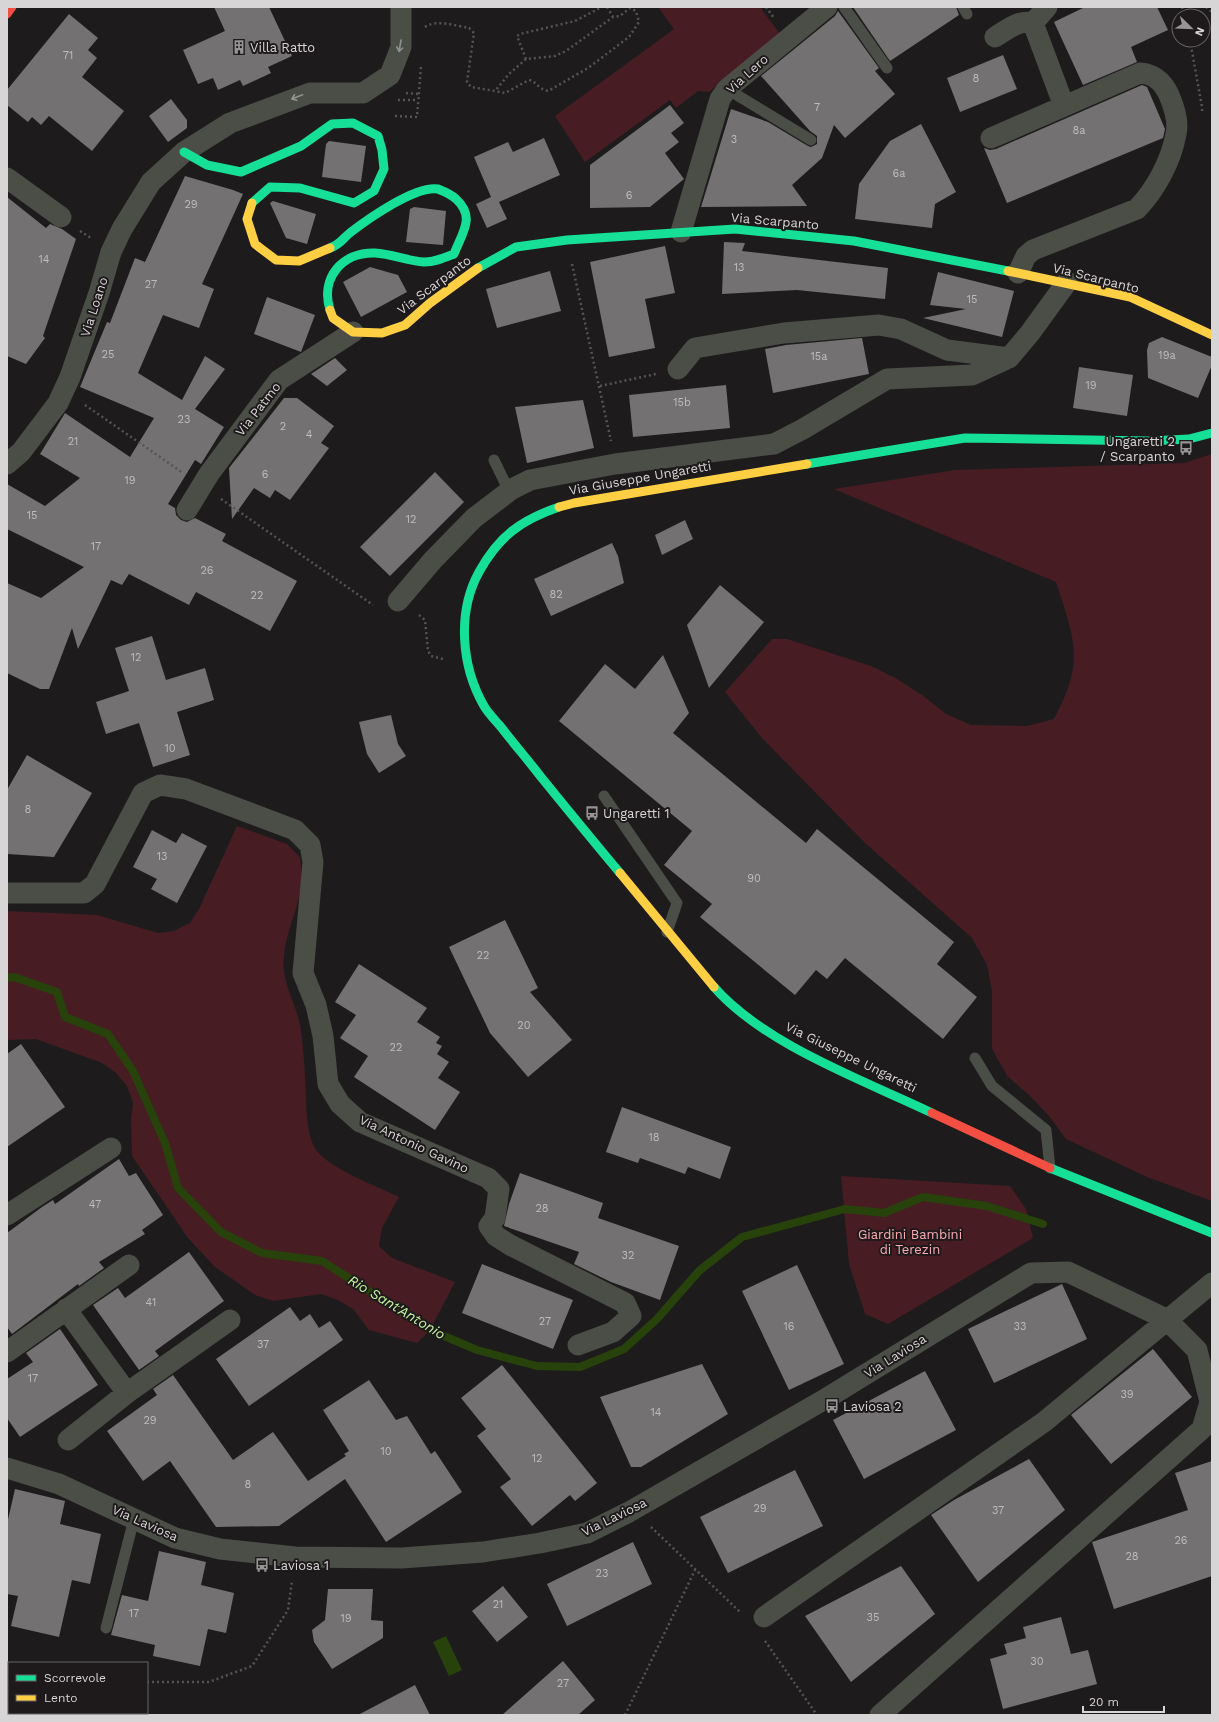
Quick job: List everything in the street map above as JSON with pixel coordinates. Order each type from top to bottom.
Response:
[{"type":"street","points":[[7,14],[12,7]]},
{"type":"street","name":"Via Loano","points":[[7,464],[21,452],[58,403],[70,377],[99,293],[111,252],[122,229],[151,182],[184,152],[230,123],[310,93],[363,93],[390,75],[401,47],[401,7]]},
{"type":"street","name":"Via Lero","points":[[681,232],[716,110],[727,89],[826,7]]},
{"type":"street","points":[[1033,23],[1047,7]]},
{"type":"street","points":[[995,37],[1020,23],[1026,21],[1033,23]]},
{"type":"street","points":[[1033,23],[1064,106]]},
{"type":"street","points":[[991,138],[1140,73],[1150,74],[1158,79],[1166,88],[1174,107],[1177,133],[1159,179],[1152,191],[1137,209],[1033,250],[1026,256],[1018,273]]},
{"type":"street","name":"Via Scarpanto","points":[[184,152],[207,165],[240,172],[301,146],[332,124],[353,123],[378,136],[382,150],[384,169],[374,191],[354,204],[300,188],[270,187],[252,203],[247,219],[255,244],[276,260],[299,261],[340,244],[350,233],[387,207],[416,192],[437,189],[454,197],[464,206],[468,220],[454,254],[434,261],[402,260],[375,253],[353,256],[341,265],[331,276],[327,293],[333,318],[353,332],[382,333],[405,325],[430,303],[448,292],[473,270],[516,247],[567,240],[735,229],[854,241],[1067,282],[1130,298],[1212,335]]},
{"type":"street","points":[[7,178],[61,217]]},
{"type":"street","points":[[398,601],[474,518],[509,491],[530,480],[615,464],[774,444],[803,429],[887,379],[972,376],[1009,358],[1030,333],[1067,282]]},
{"type":"street","points":[[678,369],[695,348],[784,333],[879,325],[901,329],[947,350],[1009,358]]},
{"type":"street","name":"Via Patmo","points":[[187,510],[209,474],[279,380],[353,332]]},
{"type":"street","name":"Via Giuseppe Ungaretti","points":[[1212,433],[1189,439],[1150,442],[965,438],[574,502],[525,521],[504,537],[490,553],[468,593],[465,614],[464,640],[475,687],[484,706],[502,730],[667,932],[724,998],[759,1026],[800,1051],[1050,1168],[1212,1233]]},
{"type":"street","name":"Via Antonio Gavino","points":[[7,894],[84,893],[95,884],[143,793],[160,785],[186,789],[296,830],[310,845],[313,862],[302,974],[316,1005],[323,1036],[328,1084],[340,1104],[360,1122],[488,1178],[499,1189],[495,1218],[489,1226],[496,1236],[544,1263],[625,1303],[631,1316],[613,1332],[578,1345]]},
{"type":"street","points":[[7,1215],[111,1148]]},
{"type":"street","points":[[7,1352],[129,1264]]},
{"type":"street","name":"Via Laviosa","points":[[7,1468],[59,1484],[175,1538],[220,1549],[295,1557],[402,1558],[483,1552],[540,1543],[587,1533],[629,1512],[827,1398],[1031,1273],[1068,1272],[1166,1319],[1197,1350],[1210,1402],[1202,1429],[880,1715]]},
{"type":"street","points":[[759,1622],[1044,1422],[1083,1391],[1166,1319],[1212,1283]]},
{"type":"street","points":[[66,1309],[127,1393]]},
{"type":"street","points":[[68,1440],[127,1393],[230,1320]]},
{"type":"lane","points":[[844,7],[887,68]]},
{"type":"lane","points":[[727,89],[810,140]]},
{"type":"lane","points":[[494,460],[509,491]]},
{"type":"lane","points":[[604,796],[677,903],[667,932]]},
{"type":"lane","points":[[975,1058],[992,1086],[1046,1130],[1050,1168]]},
{"type":"lane","points":[[106,1628],[134,1519]]},
{"type":"path","points":[[526,59],[518,36],[520,34],[575,21],[602,7]]},
{"type":"path","points":[[607,7],[613,17]]},
{"type":"path","points":[[1206,7],[1212,12]]},
{"type":"path","points":[[424,35],[424,28],[429,24],[469,28],[474,33],[467,82],[471,87],[505,93],[529,80],[533,81],[540,89],[548,91],[588,68],[629,37],[639,22],[636,10],[630,8],[620,16],[613,17],[566,51],[555,56],[526,59],[509,74],[495,91]]},
{"type":"path","points":[[1191,48],[1202,107],[1201,118]]},
{"type":"path","points":[[388,115],[417,118],[421,65]]},
{"type":"path","points":[[402,92],[419,94]]},
{"type":"path","points":[[396,97],[397,100],[416,100]]},
{"type":"path","points":[[61,217],[111,252]]},
{"type":"path","points":[[567,240],[600,386],[615,464]]},
{"type":"path","points":[[600,386],[678,369]]},
{"type":"path","points":[[64,391],[378,608]]},
{"type":"path","points":[[398,601],[425,620],[428,651],[431,656],[448,661]]},
{"type":"path","points":[[650,1526],[695,1570],[759,1622],[817,1715]]},
{"type":"path","points":[[148,1682],[209,1682],[252,1666],[288,1610],[295,1557]]},
{"type":"path","points":[[624,1715],[695,1570]]},
{"type":"green space","points":[[658,7],[760,7],[780,34],[709,92],[698,91],[676,108],[670,100],[585,162],[555,116],[674,29]]},
{"type":"green space","points":[[1212,454],[1212,1201],[1147,1177],[1066,1139],[1049,1116],[1029,1095],[1007,1076],[992,1049],[992,991],[987,965],[972,938],[865,843],[762,738],[725,692],[772,639],[787,639],[871,666],[897,679],[922,695],[946,714],[971,725],[1027,726],[1054,719],[1064,699],[1070,681],[1074,651],[1068,620],[1056,582],[834,489],[955,470],[1184,463]]},
{"type":"green space","points":[[237,826],[287,844],[300,857],[300,893],[285,946],[284,965],[286,983],[300,1025],[304,1058],[308,1125],[313,1144],[317,1151],[332,1164],[355,1177],[399,1197],[382,1228],[379,1246],[392,1258],[455,1282],[430,1330],[417,1343],[369,1330],[353,1309],[338,1300],[321,1294],[273,1301],[255,1295],[215,1267],[188,1238],[132,1156],[131,1121],[133,1103],[127,1086],[116,1073],[102,1063],[36,1039],[7,1040],[7,911],[97,915],[158,933],[174,931],[190,923],[199,909]]},
{"type":"green space","name":"Giardini Bambini di Terezin","points":[[841,1176],[1010,1186],[1026,1209],[1033,1238],[888,1324],[865,1314],[849,1264]]},
{"type":"shaded area","points":[[446,1636],[462,1670],[449,1676],[433,1642]]},
{"type":"building","name":"Villa Ratto","points":[[214,7],[269,7],[292,56],[268,67],[271,73],[243,86],[240,80],[218,90],[213,78],[198,84],[183,50],[225,31]]},
{"type":"building","points":[[853,7],[956,7],[959,15],[890,61]]},
{"type":"building","points":[[1085,7],[1157,7],[1168,30],[1131,47],[1137,62],[1083,85],[1054,22]]},
{"type":"building","points":[[838,11],[879,68],[875,71],[895,94],[845,138],[834,125],[822,158],[792,185],[807,206],[701,207],[731,109],[768,122],[808,146],[811,147],[817,144],[817,136],[810,131],[761,76],[835,16]]},
{"type":"building","points":[[69,14],[98,38],[88,50],[97,58],[82,77],[124,111],[92,151],[49,116],[41,125],[32,117],[28,122],[7,105],[7,90]]},
{"type":"building","points":[[1003,55],[1017,89],[960,112],[947,78]]},
{"type":"building","points":[[1142,85],[1147,87],[1165,129],[1163,138],[1007,203],[984,148],[990,150],[996,149]]},
{"type":"building","points":[[171,99],[187,120],[187,128],[168,142],[149,116]]},
{"type":"building","points":[[670,105],[684,123],[671,133],[679,142],[665,153],[684,179],[650,207],[590,208],[590,165]]},
{"type":"building","points":[[921,124],[956,192],[935,204],[932,228],[855,219],[859,184],[890,141]]},
{"type":"building","points":[[544,138],[560,175],[499,202],[507,219],[487,228],[476,204],[491,197],[474,157],[508,142],[513,152]]},
{"type":"building","points":[[329,141],[366,146],[361,182],[322,177],[326,144]]},
{"type":"building","points":[[185,176],[243,194],[202,284],[214,289],[199,328],[163,315],[138,373],[182,400],[205,356],[225,369],[195,409],[224,427],[201,464],[195,460],[168,504],[175,508],[176,515],[181,520],[187,522],[195,518],[226,534],[222,541],[297,581],[270,631],[196,592],[189,605],[129,574],[122,585],[111,580],[78,649],[72,628],[49,689],[40,689],[7,673],[7,583],[41,598],[84,567],[7,529],[7,484],[45,506],[80,478],[40,454],[65,413],[130,457],[154,418],[80,387],[107,322],[110,323],[135,258],[145,262]]},
{"type":"building","points":[[7,197],[46,228],[50,224],[62,229],[76,239],[43,336],[45,338],[26,364],[7,356]]},
{"type":"building","points":[[273,201],[316,214],[307,244],[286,238],[270,203]]},
{"type":"building","points":[[414,207],[446,211],[443,245],[406,242],[410,209]]},
{"type":"building","points":[[724,242],[745,243],[742,251],[888,268],[885,299],[797,290],[722,294]]},
{"type":"building","points":[[665,246],[675,293],[645,299],[655,348],[609,357],[590,262]]},
{"type":"building","points":[[370,267],[398,275],[407,292],[361,317],[343,282]]},
{"type":"building","points":[[550,271],[561,311],[497,328],[486,289]]},
{"type":"building","points":[[938,272],[1014,291],[1002,337],[923,318],[966,309],[930,305]]},
{"type":"building","points":[[267,297],[315,315],[301,352],[254,334]]},
{"type":"building","points":[[1162,337],[1212,357],[1212,365],[1198,398],[1148,378],[1147,350],[1149,343]]},
{"type":"building","points":[[862,338],[869,374],[773,393],[765,349],[786,345]]},
{"type":"building","points":[[335,358],[347,370],[327,386],[311,374]]},
{"type":"building","points":[[1079,367],[1133,375],[1127,416],[1073,408]]},
{"type":"building","points":[[726,385],[730,428],[633,437],[629,395]]},
{"type":"building","points":[[284,398],[297,398],[334,426],[321,443],[329,448],[290,500],[275,490],[270,498],[254,488],[232,519],[229,468]]},
{"type":"building","points":[[583,400],[594,448],[527,463],[515,407]]},
{"type":"building","points":[[435,472],[464,502],[390,576],[360,547]]},
{"type":"building","points":[[685,520],[693,539],[662,555],[655,535]]},
{"type":"building","points":[[612,543],[618,556],[624,583],[551,616],[534,579]]},
{"type":"building","points":[[720,585],[764,622],[709,688],[687,625]]},
{"type":"building","points":[[152,636],[166,680],[205,668],[214,700],[177,712],[190,755],[153,767],[139,723],[106,734],[96,702],[129,691],[115,648]]},
{"type":"building","points":[[663,655],[689,713],[673,733],[806,843],[817,829],[954,942],[937,964],[977,997],[943,1039],[845,958],[827,979],[816,970],[795,995],[700,917],[712,904],[664,865],[692,831],[559,721],[605,664],[635,689]]},
{"type":"building","points":[[391,715],[398,744],[406,756],[379,773],[367,754],[359,722]]},
{"type":"building","points":[[27,755],[92,793],[54,857],[7,854],[7,790]]},
{"type":"building","points":[[152,830],[176,843],[182,833],[207,846],[177,903],[151,889],[157,879],[133,867]]},
{"type":"building","points":[[505,920],[538,988],[530,992],[572,1040],[528,1077],[490,1033],[449,947]]},
{"type":"building","points":[[359,964],[427,1008],[417,1022],[440,1037],[436,1043],[442,1046],[437,1054],[449,1062],[438,1078],[460,1092],[435,1130],[354,1077],[368,1056],[340,1038],[356,1015],[335,1002]]},
{"type":"building","points":[[21,1044],[65,1107],[7,1147],[7,1054]]},
{"type":"building","points":[[622,1107],[731,1147],[720,1179],[688,1167],[685,1174],[640,1158],[638,1163],[606,1152]]},
{"type":"building","points":[[119,1159],[129,1176],[136,1173],[163,1215],[142,1230],[145,1234],[99,1262],[104,1268],[79,1286],[78,1284],[12,1334],[7,1327],[7,1233],[42,1207],[53,1200],[55,1204]]},
{"type":"building","points":[[520,1173],[603,1203],[598,1218],[679,1246],[660,1300],[611,1282],[574,1264],[579,1252],[504,1226],[509,1204]]},
{"type":"building","points":[[189,1252],[224,1301],[155,1351],[159,1356],[139,1370],[93,1305],[118,1288],[125,1298]]},
{"type":"building","points":[[482,1264],[573,1300],[553,1349],[462,1313]]},
{"type":"building","points":[[797,1265],[844,1364],[789,1390],[742,1291]]},
{"type":"building","points":[[1062,1284],[1087,1339],[994,1383],[968,1329]]},
{"type":"building","points":[[290,1307],[300,1321],[310,1314],[319,1328],[330,1321],[343,1340],[249,1406],[216,1359]]},
{"type":"building","points":[[60,1329],[98,1385],[20,1437],[7,1418],[7,1379],[33,1362],[26,1353]]},
{"type":"building","points":[[1153,1349],[1192,1397],[1111,1464],[1071,1415]]},
{"type":"building","points":[[702,1364],[728,1414],[641,1467],[631,1467],[600,1397]]},
{"type":"building","points":[[502,1365],[597,1483],[575,1501],[570,1495],[532,1526],[500,1487],[511,1479],[477,1436],[486,1429],[461,1398]]},
{"type":"building","points":[[925,1371],[956,1430],[864,1479],[833,1420]]},
{"type":"building","points":[[173,1375],[233,1460],[273,1432],[308,1481],[346,1456],[344,1454],[349,1451],[323,1410],[369,1380],[396,1420],[407,1416],[431,1454],[435,1451],[462,1492],[386,1542],[345,1479],[279,1526],[216,1527],[170,1461],[143,1481],[107,1431],[157,1395],[153,1389]]},
{"type":"building","points":[[1029,1459],[1065,1510],[978,1582],[931,1515],[954,1500]]},
{"type":"building","points":[[1212,1461],[1212,1576],[1114,1609],[1092,1542],[1188,1510],[1175,1473]]},
{"type":"building","points":[[795,1470],[823,1526],[728,1573],[700,1517]]},
{"type":"building","points":[[15,1489],[65,1501],[60,1524],[101,1534],[90,1584],[72,1580],[59,1637],[11,1626],[18,1596],[7,1594],[7,1524]]},
{"type":"building","points":[[633,1542],[652,1584],[567,1626],[547,1584]]},
{"type":"building","points":[[159,1551],[206,1562],[201,1585],[234,1593],[226,1633],[208,1629],[200,1666],[153,1656],[155,1645],[111,1635],[122,1595],[148,1601]]},
{"type":"building","points":[[901,1566],[935,1614],[851,1682],[805,1616]]},
{"type":"building","points":[[503,1586],[528,1617],[497,1642],[472,1611]]},
{"type":"building","points":[[328,1589],[373,1589],[371,1620],[383,1621],[383,1638],[332,1669],[314,1642],[312,1630],[325,1620]]},
{"type":"building","points":[[1061,1617],[1071,1654],[1088,1650],[1097,1684],[1003,1709],[990,1659],[1007,1654],[1004,1644],[1026,1638],[1023,1627]]},
{"type":"building","points":[[563,1661],[595,1700],[578,1715],[502,1715]]},
{"type":"building","points":[[415,1685],[430,1715],[358,1715]]},
{"type":"waterway","name":"Rio Sant'Antonio","points":[[7,978],[14,977],[57,992],[65,1017],[108,1034],[133,1071],[165,1143],[178,1188],[221,1232],[262,1253],[322,1261],[430,1330],[477,1350],[537,1366],[580,1367],[624,1349],[657,1319],[699,1271],[742,1237],[845,1209],[884,1213],[923,1197],[987,1206],[1043,1224]]},
{"type":"traffic: fast","points":[[184,152],[207,165],[241,172],[301,146],[332,124],[353,123],[378,136],[382,150],[384,169],[374,191],[354,203],[300,188],[270,187],[252,203]]},
{"type":"traffic: fast","points":[[330,248],[339,243],[369,219],[393,204],[405,197],[429,189],[438,189],[452,196],[462,206],[465,212],[466,225],[454,254],[436,261],[424,262],[375,253],[363,254],[344,262],[336,269],[328,287],[330,310]]},
{"type":"traffic: fast","points":[[478,268],[516,247],[567,240],[735,229],[854,241],[1008,271]]},
{"type":"traffic: fast","points":[[807,464],[965,438],[1150,441],[1189,439],[1212,433]]},
{"type":"traffic: fast","points":[[559,507],[533,518],[512,531],[495,548],[479,572],[467,604],[465,621],[467,657],[470,674],[486,709],[620,873]]},
{"type":"traffic: fast","points":[[714,987],[735,1008],[760,1027],[787,1044],[846,1074],[932,1113]]},
{"type":"traffic: fast","points":[[1050,1168],[1212,1233]]},
{"type":"traffic: slow","points":[[252,203],[247,219],[255,244],[276,260],[299,261],[330,248]]},
{"type":"traffic: slow","points":[[330,310],[333,318],[353,332],[382,333],[405,325],[430,303],[478,268]]},
{"type":"traffic: slow","points":[[1008,271],[1130,297],[1212,335]]},
{"type":"traffic: slow","points":[[559,507],[574,503],[807,464]]},
{"type":"traffic: slow","points":[[620,873],[714,987]]},
{"type":"traffic: jam","points":[[7,14],[12,7]]},
{"type":"traffic: jam","points":[[932,1113],[1050,1168]]},
{"type":"place","name":"Villa Ratto","points":[[239,47]]},
{"type":"place","name":"Ungaretti 2 / Scarpanto","points":[[1186,448]]},
{"type":"place","name":"Ungaretti 1","points":[[592,813]]},
{"type":"place","name":"Laviosa 2","points":[[832,1406]]},
{"type":"place","name":"Laviosa 1","points":[[262,1565]]}]
